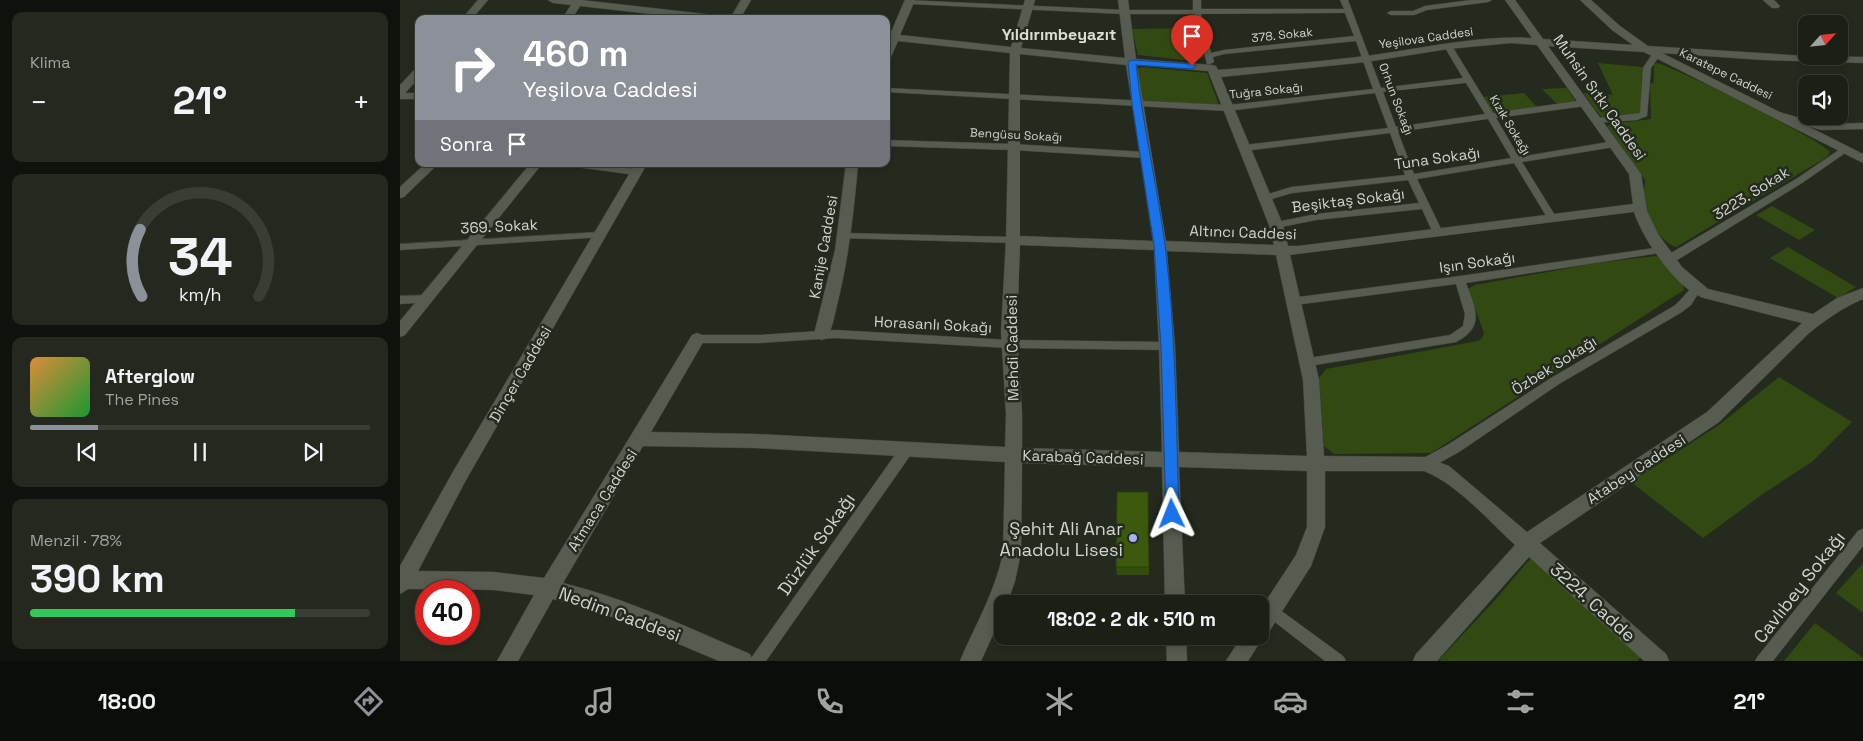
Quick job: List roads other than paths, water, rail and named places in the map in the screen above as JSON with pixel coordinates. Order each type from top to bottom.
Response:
[{"type":"street","points":[[470,15],[483,0]]},
{"type":"street","points":[[553,0],[689,15]]},
{"type":"street","points":[[737,15],[746,0]]},
{"type":"street","points":[[1197,0],[1197,12],[1211,66],[1276,225],[1308,362],[1316,463],[1316,527],[1304,560],[1269,616]]},
{"type":"street","name":"Orhun Sokağı","points":[[1344,0],[1411,177],[1438,233]]},
{"type":"street","points":[[1420,0],[1425,8]]},
{"type":"street","points":[[1391,13],[1414,12],[1425,8],[1488,0]]},
{"type":"street","name":"Muhsin Sıtkı Caddesi","points":[[1510,0],[1635,174],[1638,184],[1639,206],[1646,226],[1685,278],[1696,289]]},
{"type":"street","name":"Karatepe Caddesi","points":[[1585,0],[1628,38],[1642,47],[1863,159]]},
{"type":"street","points":[[890,38],[910,1],[1124,6],[1197,12],[1348,11]]},
{"type":"street","points":[[570,15],[578,2]]},
{"type":"street","name":"Mehdi Caddesi","points":[[970,661],[998,606],[1012,553],[1014,414],[1009,344],[1013,240],[1014,51],[1029,4]]},
{"type":"street","points":[[1124,6],[1136,103],[1160,245],[1167,346],[1175,595]]},
{"type":"street","name":"Yeşilova Caddesi","points":[[890,38],[1132,62],[1211,66],[1366,59],[1448,46],[1511,40],[1642,47],[1764,57],[1863,60]]},
{"type":"street","name":"378. Sokak","points":[[1211,66],[1224,52],[1358,38]]},
{"type":"street","name":"Kızık Sokağı","points":[[1448,46],[1550,217]]},
{"type":"street","points":[[1598,121],[1637,117],[1644,114],[1647,68],[1656,55]]},
{"type":"street","points":[[400,94],[415,76]]},
{"type":"street","name":"Tuğra Sokağı","points":[[890,90],[1228,108],[1379,92],[1468,80]]},
{"type":"street","points":[[400,94],[415,96]]},
{"type":"street","points":[[1244,148],[1585,104]]},
{"type":"street","points":[[1775,113],[1821,127],[1863,126]]},
{"type":"street","name":"Bengüsu Sokağı","points":[[890,143],[1013,147],[1145,155]]},
{"type":"street","name":"Tuna Sokağı","points":[[1265,198],[1291,190],[1411,177],[1614,144]]},
{"type":"street","name":"3223. Sokak","points":[[1666,254],[1799,182],[1845,150]]},
{"type":"street","points":[[400,194],[429,167]]},
{"type":"street","points":[[400,331],[533,167]]},
{"type":"street","points":[[623,167],[639,168]]},
{"type":"street","name":"Kanije Caddesi","points":[[822,334],[844,236],[852,167]]},
{"type":"street","name":"Dinçer Caddesi","points":[[401,582],[460,475],[639,168]]},
{"type":"street","name":"Beşiktaş Sokağı","points":[[1276,225],[1316,217],[1424,206]]},
{"type":"street","name":"Altıncı Caddesi","points":[[844,236],[1160,245],[1283,252],[1639,206]]},
{"type":"street","name":"369. Sokak","points":[[400,247],[600,235]]},
{"type":"street","name":"Işın Sokağı","points":[[1295,301],[1666,254]]},
{"type":"street","points":[[1308,362],[1462,336],[1469,330],[1472,324],[1460,280]]},
{"type":"street","points":[[1696,289],[1816,321]]},
{"type":"street","name":"Özbek Sokağı","points":[[1425,464],[1454,448],[1555,380],[1678,309],[1687,302],[1696,289]]},
{"type":"street","name":"Atabey Caddesi","points":[[1423,661],[1528,544],[1546,528],[1713,417],[1732,402],[1770,362],[1816,321],[1838,305],[1863,293]]},
{"type":"street","points":[[400,300],[426,299]]},
{"type":"street","name":"Horasanlı Sokağı","points":[[697,339],[774,338],[822,334],[1009,344],[1167,346]]},
{"type":"street","name":"Atmaca Caddesi","points":[[507,661],[548,588],[640,439],[697,339]]},
{"type":"street","name":"Karabağ Caddesi","points":[[640,439],[747,440],[1012,455],[1425,464],[1436,467],[1450,476],[1528,544]]},
{"type":"street","name":"Düzlük Sokağı","points":[[756,661],[907,449]]},
{"type":"street","name":"Cavlıbey Sokağı","points":[[1763,661],[1863,536]]},
{"type":"street","name":"3224. Cadde","points":[[1528,544],[1659,661]]},
{"type":"street","name":"Nedim Caddesi","points":[[401,582],[494,582],[548,588],[590,600],[744,661]]},
{"type":"street","points":[[1272,612],[1338,661]]},
{"type":"street","points":[[1176,645],[1177,661]]},
{"type":"street","points":[[1236,661],[1248,645]]},
{"type":"place","name":"Şehit Ali Anar Anadolu Lisesi","points":[[1133,538]]},
{"type":"district","name":"Yıldırımbeyazıt","points":[[1059,34]]}]
